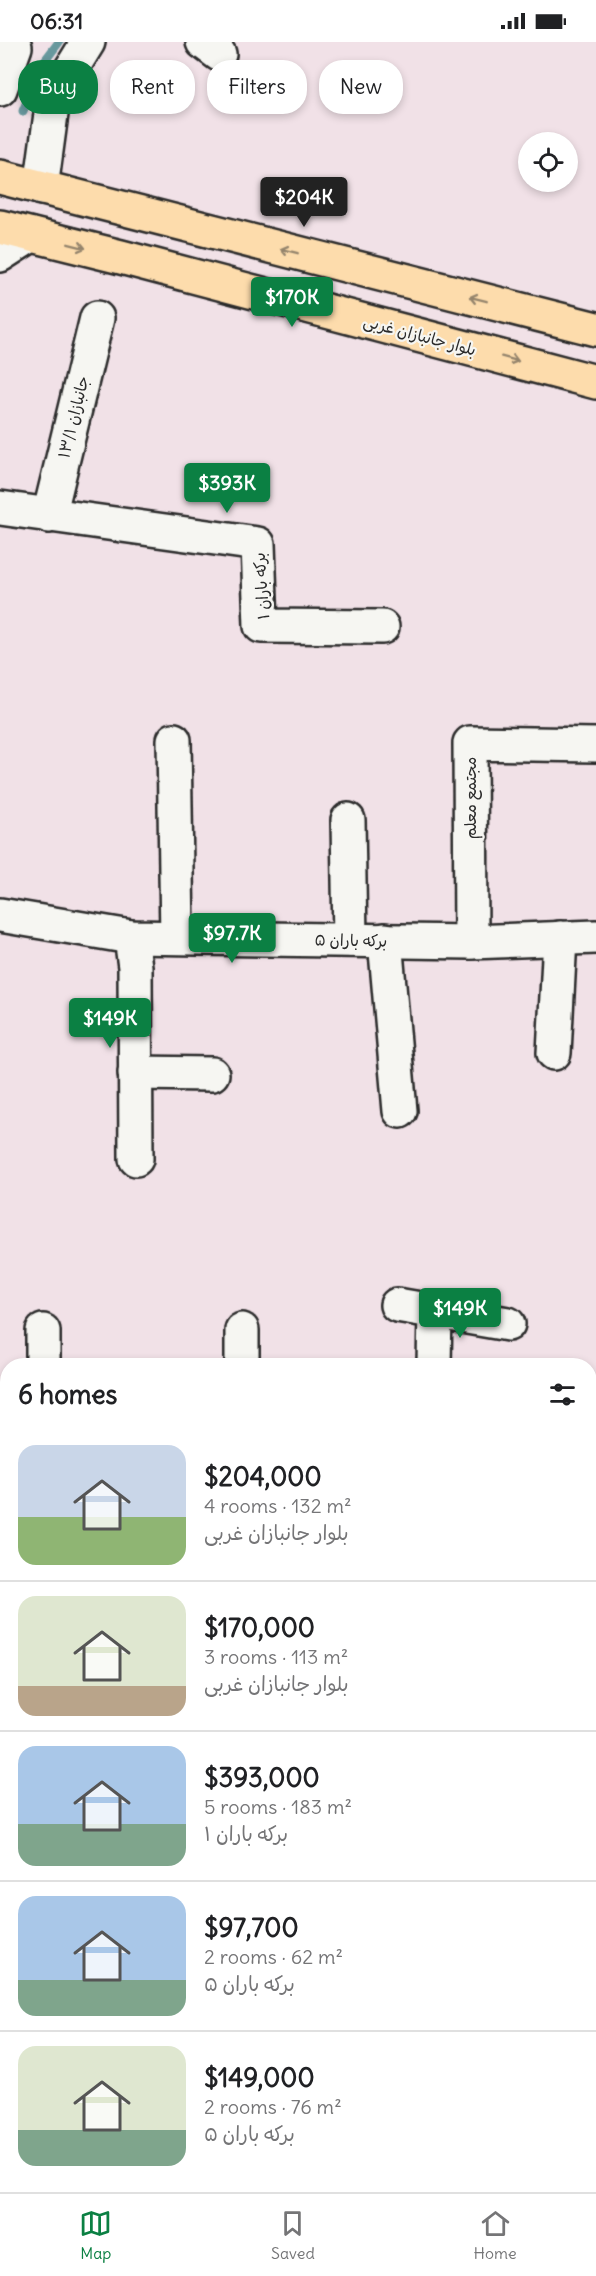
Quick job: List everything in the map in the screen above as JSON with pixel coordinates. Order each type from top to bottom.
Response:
[{"type":"main road","points":[[0,177],[596,329]]},
{"type":"main road","name":"بلوار جانبازان غربی","points":[[0,227],[121,256],[596,382]]},
{"type":"street","points":[[0,89],[15,47],[8,42]]},
{"type":"street","points":[[41,188],[53,99],[88,42]]},
{"type":"street","points":[[0,255],[31,235]]},
{"type":"street","name":"جانبازان ۱۳/۱","points":[[49,516],[97,318]]},
{"type":"street","name":"برکه باران ۱","points":[[0,508],[258,544],[261,626],[382,627]]},
{"type":"street","points":[[174,740],[177,937]]},
{"type":"street","name":"مجتمع معلم","points":[[471,942],[470,743],[596,745]]},
{"type":"street","points":[[348,820],[350,940]]},
{"type":"street","name":"برکه باران ۵","points":[[0,915],[131,937],[471,942],[596,937]]},
{"type":"street","points":[[131,937],[135,967],[136,1159]]},
{"type":"street","points":[[554,1053],[560,938]]},
{"type":"street","points":[[385,940],[400,1111]]},
{"type":"street","points":[[135,1073],[212,1074]]},
{"type":"street","points":[[397,1305],[508,1324]]},
{"type":"street","points":[[434,1358],[435,1311]]},
{"type":"street","points":[[242,1330],[242,1358]]},
{"type":"street","points":[[43,1331],[43,1358]]},
{"type":"waterway","points":[[45,60],[59,42]]}]
